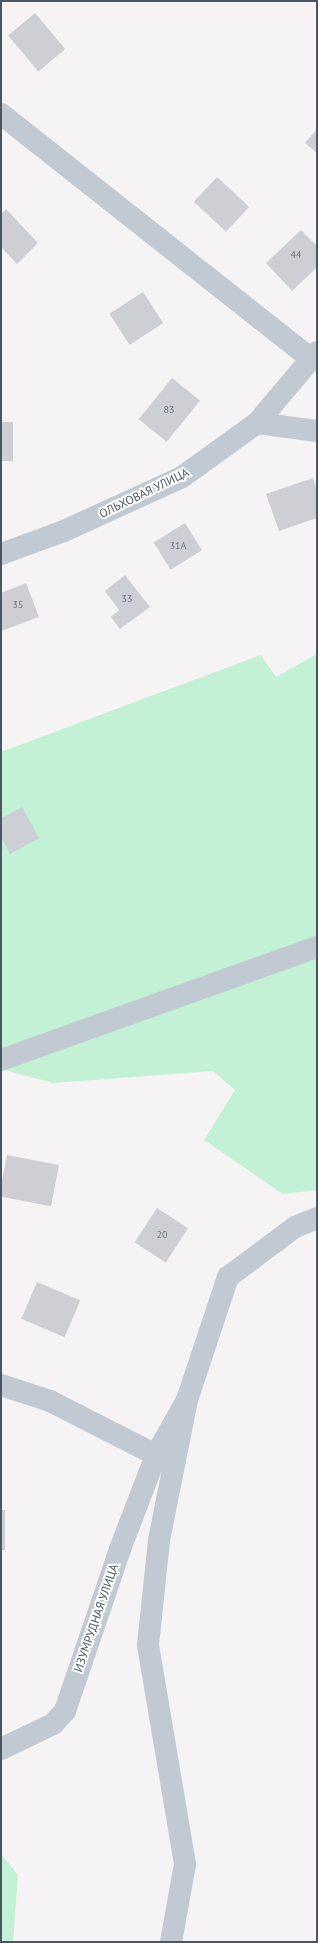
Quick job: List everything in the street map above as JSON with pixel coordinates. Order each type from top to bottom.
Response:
[{"type":"street","points":[[1,114],[314,355]]},
{"type":"street","name":"ОЛЬХОВАЯ УЛИЦА","points":[[1,554],[64,531],[182,478],[257,423],[314,355]]},
{"type":"street","points":[[257,423],[317,431]]},
{"type":"street","points":[[1,1060],[317,948]]},
{"type":"street","points":[[171,1942],[184,1864],[148,1645],[159,1540],[187,1400],[228,1277],[295,1227],[317,1218]]},
{"type":"street","points":[[1,1385],[50,1401],[156,1455]]},
{"type":"street","name":"ИЗУМРУДНАЯ УЛИЦА","points":[[1,1749],[53,1724],[65,1711],[120,1548],[156,1455],[187,1400]]},
{"type":"green space","points":[[317,654],[317,1190],[283,1194],[204,1140],[235,1090],[213,1071],[53,1083],[1,1069],[1,752],[261,655],[276,677]]},
{"type":"green space","points":[[1,1854],[18,1875],[13,1942],[1,1942]]},
{"type":"building","points":[[35,13],[65,49],[38,72],[8,35]]},
{"type":"building","points":[[317,129],[317,153],[305,143]]},
{"type":"building","points":[[217,177],[249,207],[226,232],[194,202]]},
{"type":"building","points":[[6,209],[38,243],[17,264],[1,247],[1,214]]},
{"type":"building","points":[[301,230],[317,246],[317,267],[292,291],[266,263]]},
{"type":"building","points":[[143,292],[163,323],[130,345],[109,314]]},
{"type":"building","points":[[172,378],[200,401],[167,442],[139,419]]},
{"type":"building","points":[[1,422],[13,422],[13,461],[1,461]]},
{"type":"building","points":[[313,478],[317,491],[317,518],[279,531],[266,494]]},
{"type":"building","points":[[185,523],[202,550],[171,570],[154,543]]},
{"type":"building","points":[[125,575],[150,607],[120,629],[111,617],[119,610],[105,591]]},
{"type":"building","points":[[26,583],[39,617],[1,631],[1,593]]},
{"type":"building","points":[[22,807],[39,838],[10,854],[1,837],[1,818]]},
{"type":"building","points":[[7,1155],[59,1165],[51,1206],[1,1197],[1,1186]]},
{"type":"building","points":[[157,1208],[188,1228],[166,1263],[135,1242]]},
{"type":"building","points":[[37,1282],[80,1300],[65,1337],[21,1319]]},
{"type":"building","points":[[1,1510],[5,1510],[5,1550],[1,1550]]}]
